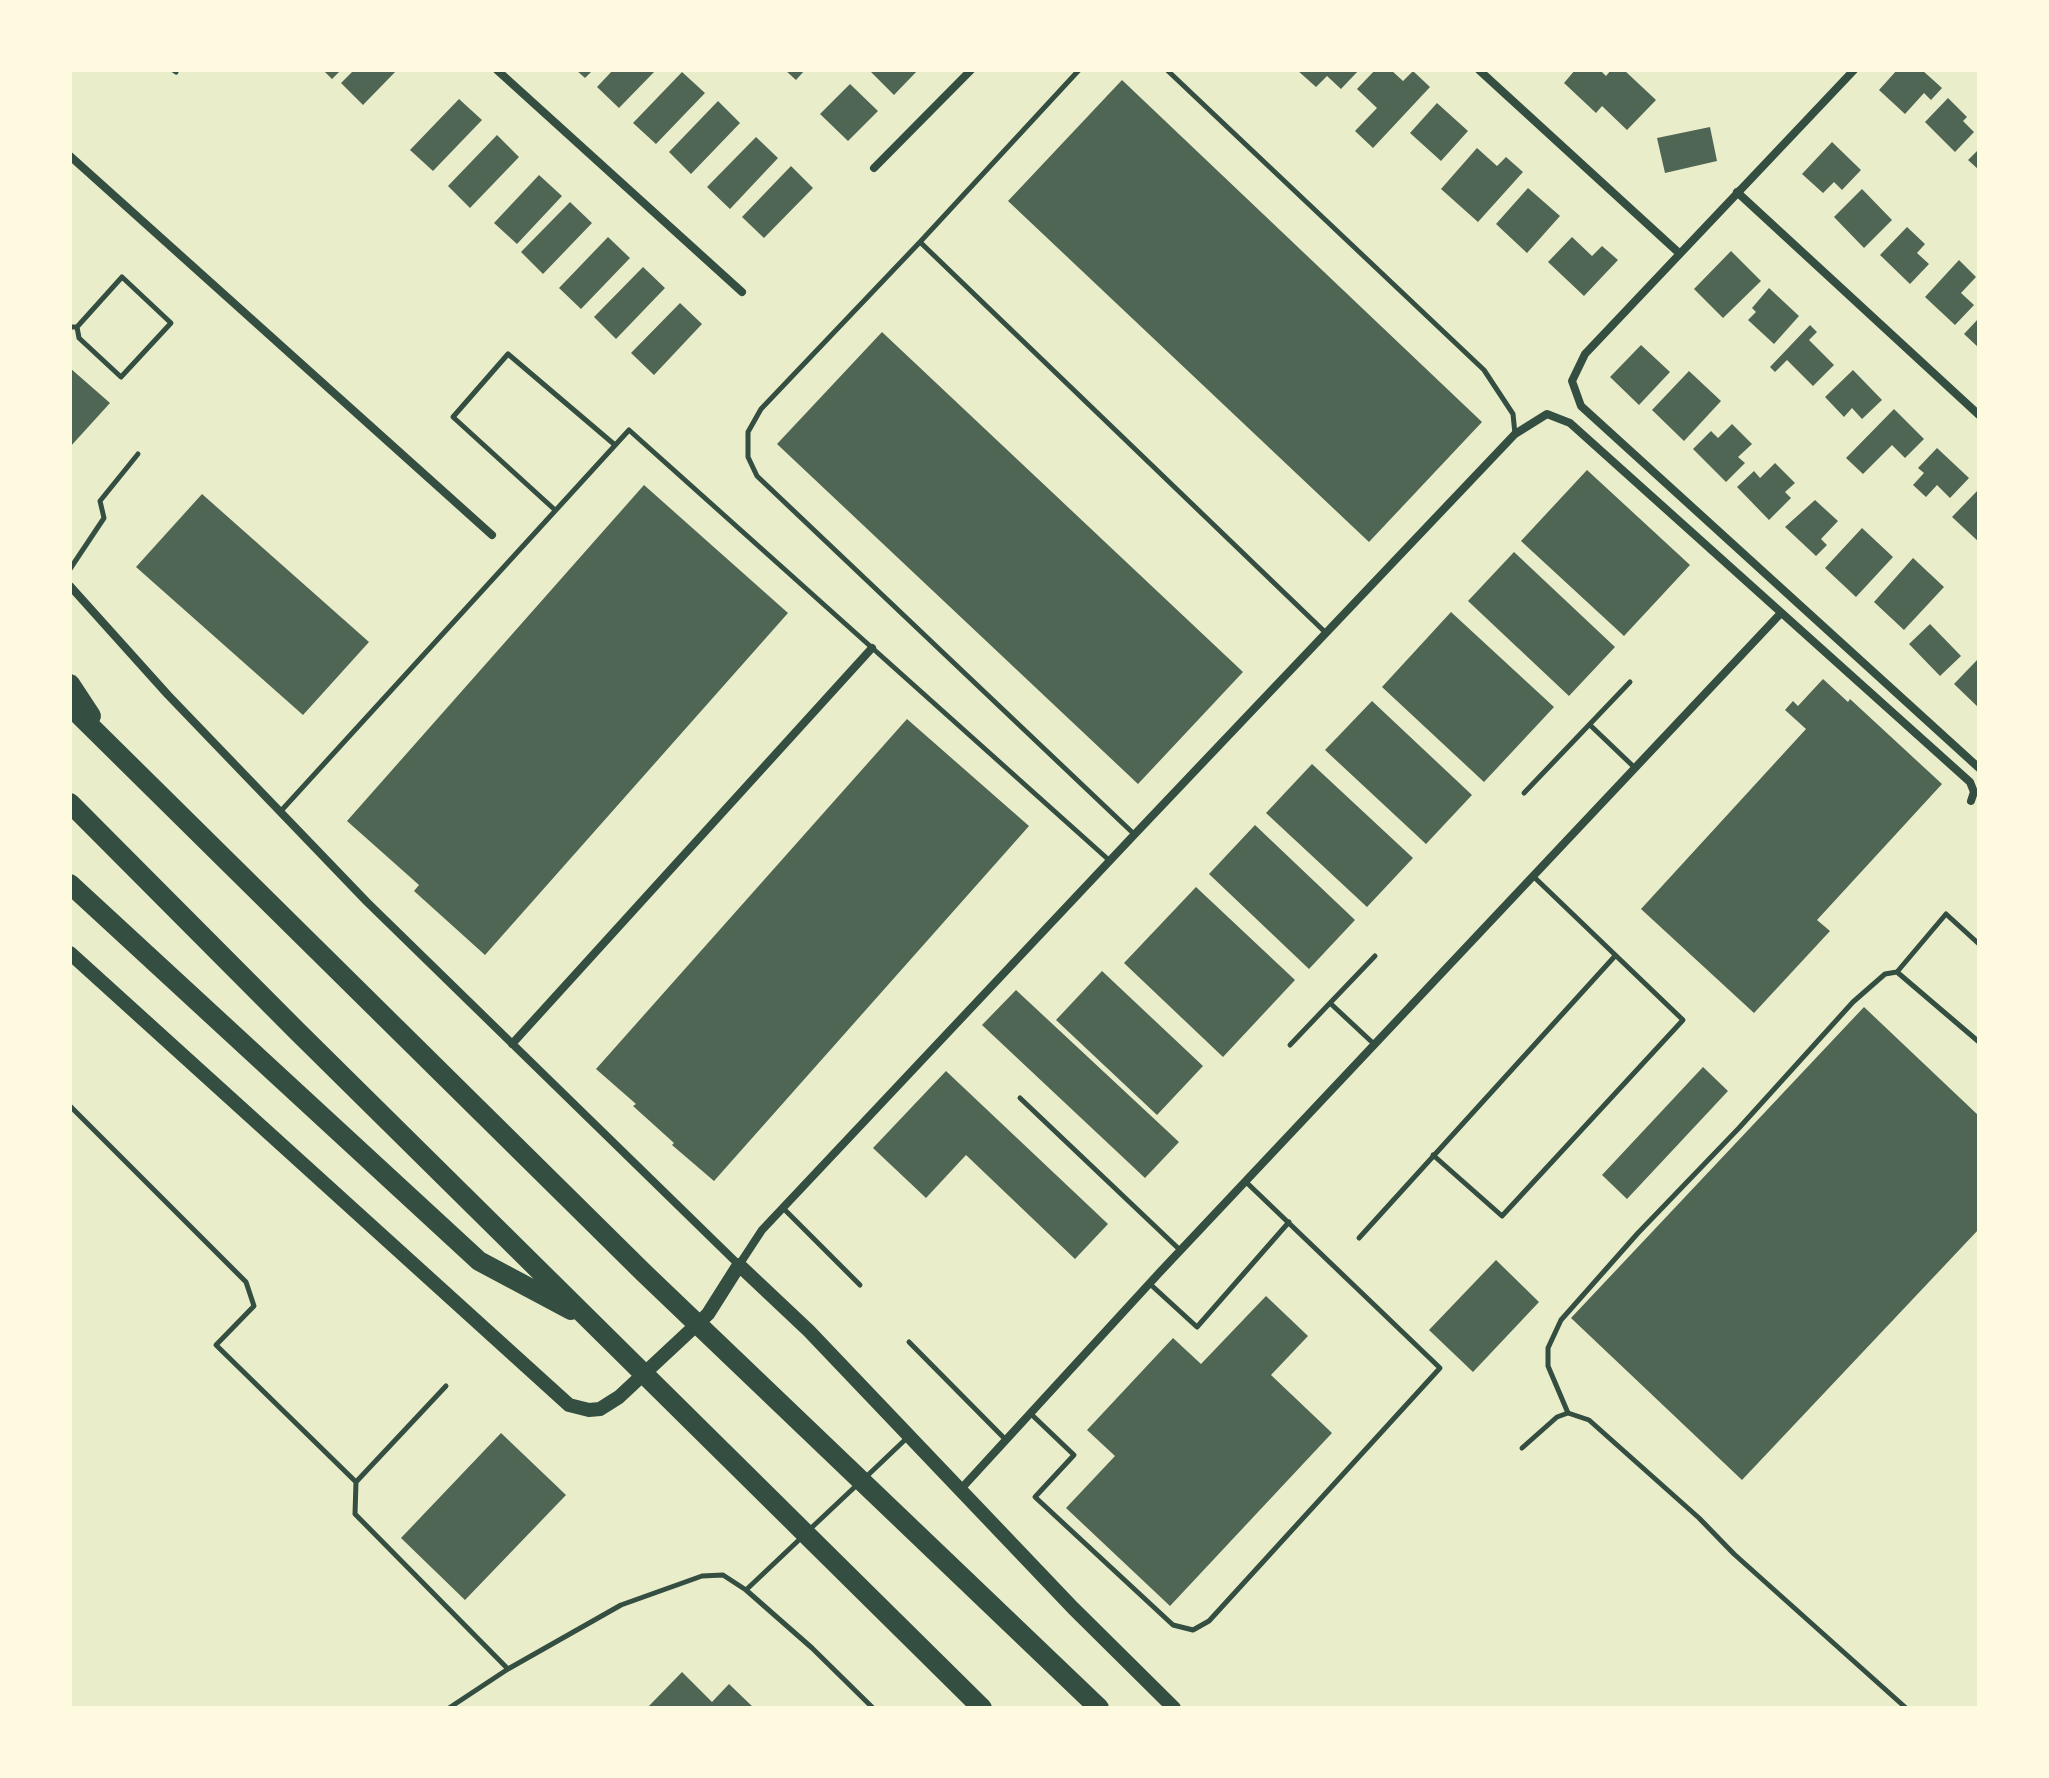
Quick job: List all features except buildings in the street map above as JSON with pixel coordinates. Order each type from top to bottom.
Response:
[{"type":"highway","points":[[70,684],[115,753]]},
{"type":"highway","points":[[70,706],[644,1273],[1099,1708]]},
{"type":"highway","points":[[70,803],[982,1708]]},
{"type":"highway","points":[[70,884],[479,1261],[594,1323]]},
{"type":"street","points":[[497,70],[742,292]]},
{"type":"street","points":[[874,168],[971,70]]},
{"type":"street","points":[[1479,70],[1679,253]]},
{"type":"street","points":[[1854,70],[1585,354],[1572,381],[1581,406],[1979,768]]},
{"type":"street","points":[[70,156],[492,535]]},
{"type":"street","points":[[1737,192],[1979,415]]},
{"type":"street","points":[[70,953],[560,1399],[579,1409],[589,1410],[610,1404],[708,1314],[762,1230],[782,1208],[1515,434],[1547,414],[1570,423],[1970,782],[1974,792],[1971,801]]},
{"type":"street","points":[[70,586],[168,695],[367,902],[809,1331],[1073,1608],[1174,1708]]},
{"type":"street","points":[[960,1490],[1149,1283],[1781,613]]},
{"type":"street","points":[[512,1044],[872,648]]},
{"type":"lane","points":[[1079,70],[761,409],[748,432],[748,457],[757,476],[1134,835]]},
{"type":"lane","points":[[1167,70],[1484,370],[1513,414],[1515,434]]},
{"type":"lane","points":[[920,242],[1326,633]]},
{"type":"lane","points":[[122,277],[171,323],[121,377],[79,338],[73,327],[122,277]]},
{"type":"lane","points":[[555,510],[453,417],[508,354],[615,445]]},
{"type":"lane","points":[[280,812],[629,430],[1110,861]]},
{"type":"lane","points":[[70,569],[104,518],[100,501],[138,454]]},
{"type":"lane","points":[[1524,793],[1630,682]]},
{"type":"lane","points":[[1590,725],[1635,768]]},
{"type":"lane","points":[[1433,1155],[1502,1216],[1683,1020],[1533,876]]},
{"type":"lane","points":[[1568,1413],[1548,1366],[1548,1348],[1561,1320],[1853,1002],[1885,974],[1897,972],[1946,914],[1979,944]]},
{"type":"lane","points":[[1290,1045],[1375,956]]},
{"type":"lane","points":[[1359,1238],[1615,956]]},
{"type":"lane","points":[[1897,972],[1979,1042]]},
{"type":"lane","points":[[1330,1003],[1374,1045]]},
{"type":"lane","points":[[1020,1098],[1181,1250]]},
{"type":"lane","points":[[70,1106],[246,1282],[254,1306],[216,1345],[356,1482]]},
{"type":"lane","points":[[1030,1414],[1074,1455],[1035,1497],[1173,1625],[1193,1630],[1209,1621],[1440,1368],[1245,1181]]},
{"type":"lane","points":[[782,1208],[860,1285]]},
{"type":"lane","points":[[1149,1283],[1197,1327],[1289,1222]]},
{"type":"lane","points":[[909,1342],[1006,1440]]},
{"type":"lane","points":[[446,1386],[356,1482],[355,1514],[508,1669]]},
{"type":"lane","points":[[1522,1448],[1557,1417],[1568,1413],[1589,1420],[1906,1708]]},
{"type":"lane","points":[[746,1590],[909,1436]]},
{"type":"lane","points":[[449,1708],[508,1669],[621,1605],[702,1576],[723,1575],[746,1590],[812,1648],[873,1708]]}]
